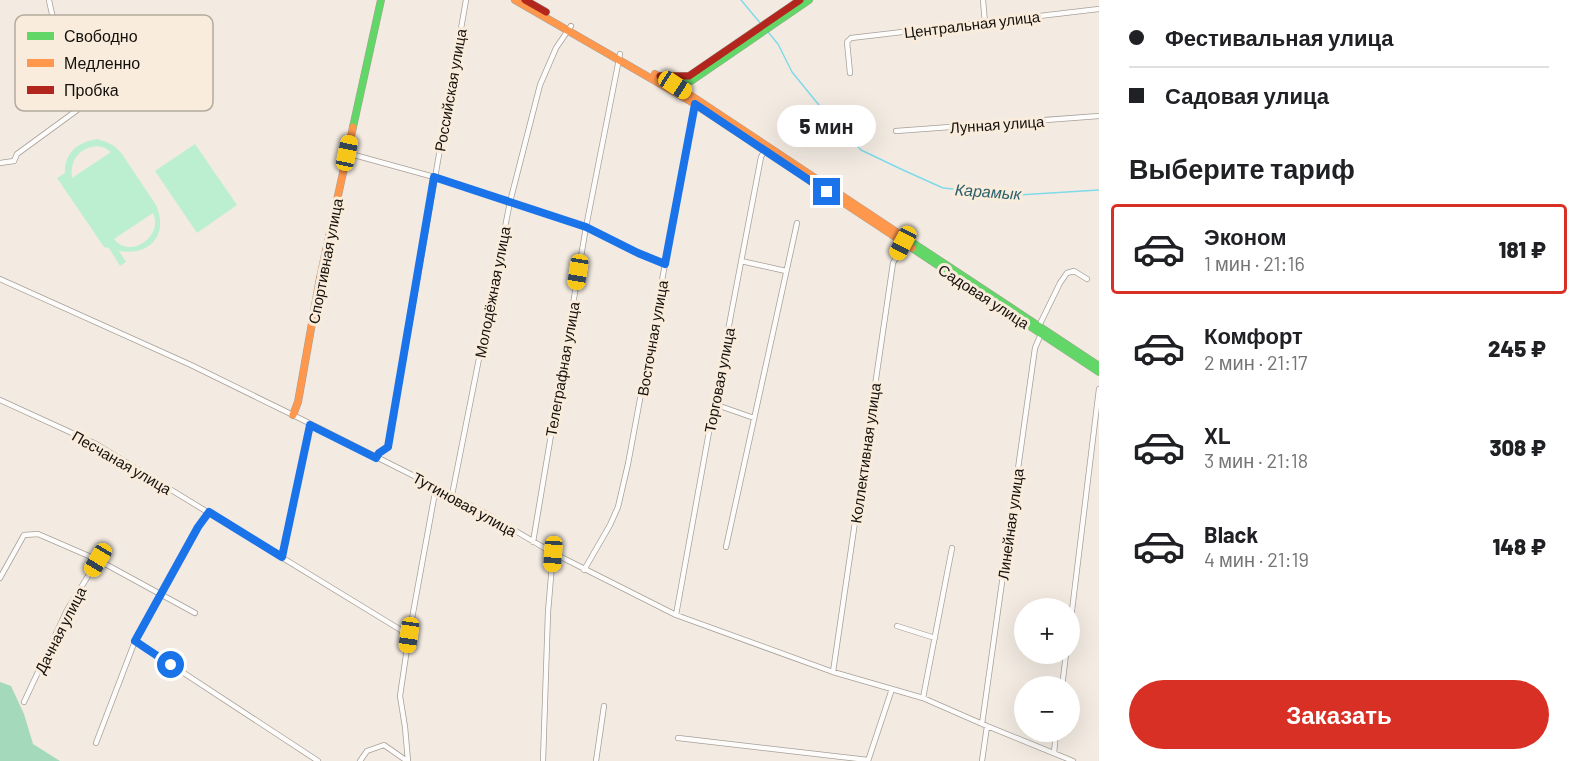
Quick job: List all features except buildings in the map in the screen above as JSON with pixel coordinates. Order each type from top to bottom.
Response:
[{"type":"street","points":[[49,0],[52,15]]},
{"type":"street","name":"Спортивная улица","points":[[293,416],[298,402],[320,278],[381,0]]},
{"type":"street","name":"Российская улица","points":[[376,458],[388,447],[466,0]]},
{"type":"street","points":[[515,0],[658,79],[669,81],[691,81],[753,36]]},
{"type":"street","points":[[525,0],[569,28]]},
{"type":"street","points":[[774,22],[800,0]]},
{"type":"street","points":[[658,79],[689,76],[809,0]]},
{"type":"street","points":[[982,0],[985,23]]},
{"type":"street","name":"Центральная улица","points":[[850,73],[847,42],[851,38],[1099,9]]},
{"type":"street","name":"Молодёжная улица","points":[[452,495],[510,202],[540,85],[556,48],[569,28]]},
{"type":"street","name":"Телеграфная улица","points":[[533,542],[586,227],[619,56]]},
{"type":"street","name":"Садовая улица","points":[[658,79],[905,240],[1099,372]]},
{"type":"street","points":[[669,81],[695,101]]},
{"type":"street","name":"Восточная улица","points":[[584,570],[618,507],[628,464],[695,101]]},
{"type":"street","points":[[0,163],[14,161],[17,154],[76,111]]},
{"type":"street","name":"Лунная улица","points":[[896,131],[1099,117]]},
{"type":"street","name":"Торговая улица","points":[[676,615],[761,157],[766,148]]},
{"type":"street","points":[[347,153],[434,177],[586,227],[665,264]]},
{"type":"street","points":[[726,547],[797,223]]},
{"type":"street","name":"Коллективная улица","points":[[833,672],[893,263],[905,240]]},
{"type":"street","points":[[741,261],[786,272]]},
{"type":"street","name":"Линейная улица","points":[[982,761],[984,725],[1035,348],[1060,283],[1067,273],[1074,272],[1087,279]]},
{"type":"street","name":"Тутиновая улица","points":[[0,279],[191,365],[452,495],[553,554],[676,615],[833,672],[923,698],[1073,761]]},
{"type":"street","name":"Садовая улица","points":[[1040,330],[1099,366]]},
{"type":"street","points":[[1074,598],[1099,389]]},
{"type":"street","name":"Песчаная улица","points":[[0,400],[96,444],[409,635]]},
{"type":"street","points":[[714,404],[754,418]]},
{"type":"street","points":[[282,557],[310,425]]},
{"type":"street","points":[[407,761],[400,696],[436,487]]},
{"type":"street","points":[[96,744],[135,641],[160,593],[209,512]]},
{"type":"street","points":[[0,578],[24,535],[38,534],[98,560],[195,613]]},
{"type":"street","points":[[923,698],[952,548]]},
{"type":"street","points":[[543,761],[548,612],[553,554]]},
{"type":"street","name":"Дачная улица","points":[[24,702],[68,610],[98,560]]},
{"type":"street","points":[[897,627],[935,638]]},
{"type":"street","points":[[135,641],[318,761]]},
{"type":"street","points":[[678,738],[868,760],[892,689]]},
{"type":"street","points":[[596,761],[604,706]]},
{"type":"street","points":[[1054,753],[1055,742]]},
{"type":"street","points":[[360,761],[367,751],[384,745],[407,761]]},
{"type":"green space","points":[[97,139],[105,141],[119,151],[156,205],[159,216],[160,226],[154,241],[148,247],[140,250],[119,251],[126,262],[120,266],[109,248],[104,247],[57,178],[65,173],[67,160],[78,146]],"holes":[[[97,146],[111,152],[72,178],[74,160],[77,156],[85,149]],[[153,213],[154,230],[144,242],[128,247],[114,239]]]},
{"type":"green space","points":[[195,144],[237,205],[197,233],[155,171]]},
{"type":"green space","points":[[0,682],[11,686],[24,714],[33,744],[60,761],[0,761]]},
{"type":"waterway","name":"Карамык","points":[[741,0],[761,24]]},
{"type":"waterway","name":"Карамык","points":[[768,32],[778,44],[792,72],[823,110],[861,150],[943,188],[1018,195],[1099,190]]},
{"type":"traffic: fast","points":[[353,127],[381,0]]},
{"type":"traffic: fast","points":[[670,81],[691,81],[809,0]]},
{"type":"traffic: fast","points":[[904,237],[1099,366]]},
{"type":"traffic: fast","points":[[912,248],[1099,372]]},
{"type":"traffic: slow","points":[[515,0],[690,101],[912,248]]},
{"type":"traffic: slow","points":[[655,74],[904,237]]},
{"type":"traffic: slow","points":[[293,415],[298,402],[320,278],[353,127]]},
{"type":"traffic: jam","points":[[525,0],[546,12]]},
{"type":"traffic: jam","points":[[660,76],[689,76],[800,0]]},
{"type":"route","points":[[171,665],[135,641],[160,593],[209,512],[282,557],[310,425],[376,458],[388,447],[434,177],[586,227],[665,264],[695,104],[827,192]]}]
